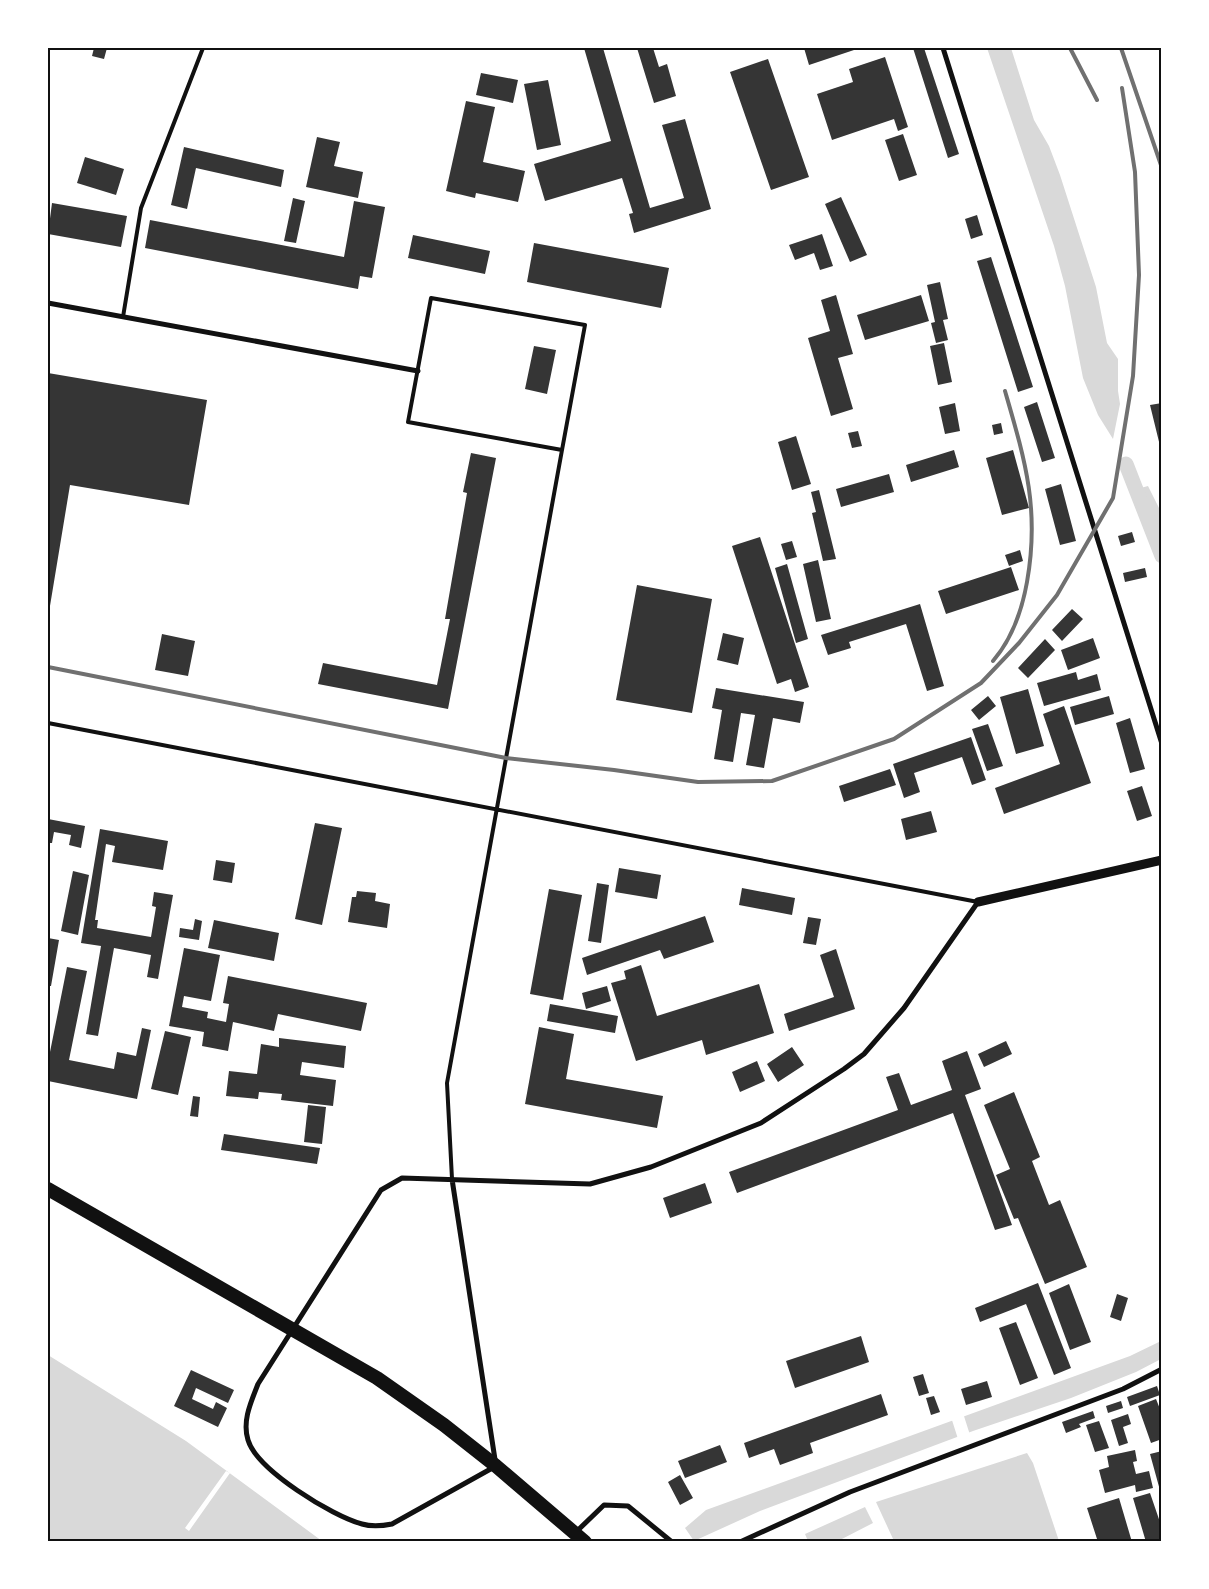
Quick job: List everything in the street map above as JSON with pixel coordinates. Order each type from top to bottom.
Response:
[{"type":"highway","points":[[48,1190],[377,1378],[444,1425],[580,1537]]},
{"type":"street","points":[[943,48],[1162,744]]},
{"type":"street","points":[[48,304],[418,371]]},
{"type":"street","points":[[452,1179],[496,1466],[392,1524],[372,1526],[348,1520],[290,1486],[254,1455],[247,1439],[246,1422],[250,1404],[258,1384],[381,1190],[402,1178],[452,1179],[590,1184],[651,1167],[761,1123],[864,1054],[904,1008],[978,902],[1162,860]]},
{"type":"street","points":[[740,1542],[850,1492],[1123,1389],[1162,1369]]},
{"type":"street","points":[[580,1537],[604,1505],[628,1506],[672,1542]]},
{"type":"lane","points":[[123,317],[141,208],[203,48]]},
{"type":"lane","points":[[452,1179],[448,1083],[562,450],[584,325],[431,298],[408,422],[562,450]]},
{"type":"lane","points":[[48,723],[978,902]]},
{"type":"shaded area","points":[[987,48],[1011,48],[1034,120],[1049,146],[1060,175],[1096,287],[1107,343],[1118,359],[1120,404],[1113,439],[1098,415],[1083,378],[1065,286],[1054,246]]},
{"type":"shaded area","points":[[1148,486],[1161,512],[1161,562],[1137,489]]},
{"type":"shaded area","points":[[1161,1341],[1161,1359],[1136,1372],[1071,1398],[973,1431],[760,1511],[694,1541],[685,1528],[706,1510],[1130,1356]]},
{"type":"shaded area","points":[[48,1355],[186,1441],[322,1541],[48,1541]]},
{"type":"shaded area","points":[[1027,1453],[1033,1463],[1059,1541],[894,1541],[876,1502]]},
{"type":"shaded area","points":[[865,1507],[873,1523],[838,1541],[808,1541],[805,1534]]},
{"type":"pier","points":[[963,1413],[970,1435],[958,1439],[951,1417]]},
{"type":"pier","points":[[226,1471],[230,1473],[189,1531],[185,1528]]},
{"type":"building","points":[[94,48],[107,48],[104,59],[92,56]]},
{"type":"building","points":[[584,48],[603,48],[650,208],[684,198],[662,125],[685,119],[711,209],[634,233],[629,214],[633,213],[622,178],[545,201],[534,164],[611,141]]},
{"type":"building","points":[[637,48],[653,48],[659,67],[667,64],[676,96],[654,103]]},
{"type":"building","points":[[804,48],[860,48],[809,65]]},
{"type":"building","points":[[913,48],[924,48],[959,154],[948,158]]},
{"type":"building","points":[[885,57],[908,127],[898,131],[894,119],[832,140],[817,94],[853,82],[849,69]]},
{"type":"building","points":[[768,59],[809,177],[771,190],[730,72]]},
{"type":"building","points":[[481,73],[518,80],[513,103],[476,95]]},
{"type":"building","points":[[548,80],[561,145],[537,150],[524,84]]},
{"type":"building","points":[[466,101],[495,107],[483,162],[525,171],[518,202],[476,193],[475,198],[446,191]]},
{"type":"building","points":[[903,134],[917,175],[899,181],[885,140]]},
{"type":"building","points":[[317,137],[340,142],[334,166],[363,172],[358,198],[306,187]]},
{"type":"building","points":[[184,147],[284,170],[281,187],[196,168],[187,209],[171,205]]},
{"type":"building","points":[[85,157],[124,169],[116,195],[77,183]]},
{"type":"building","points":[[841,197],[867,255],[850,262],[825,204]]},
{"type":"building","points":[[293,198],[305,201],[296,243],[284,241]]},
{"type":"building","points":[[354,201],[385,207],[372,278],[360,276],[358,289],[145,248],[150,220],[344,257]]},
{"type":"building","points":[[52,203],[127,216],[121,247],[48,234]]},
{"type":"building","points":[[977,215],[983,235],[971,239],[965,219]]},
{"type":"building","points":[[822,234],[833,266],[820,270],[814,253],[795,260],[789,245]]},
{"type":"building","points":[[413,235],[490,251],[485,274],[408,258]]},
{"type":"building","points":[[534,243],[669,268],[661,308],[527,282]]},
{"type":"building","points":[[991,257],[1033,387],[1018,392],[977,261]]},
{"type":"building","points":[[940,282],[948,319],[943,320],[948,340],[936,343],[931,323],[935,322],[927,285]]},
{"type":"building","points":[[836,295],[853,354],[838,358],[853,409],[831,416],[808,338],[830,331],[821,300]]},
{"type":"building","points":[[921,295],[929,321],[865,340],[857,315]]},
{"type":"building","points":[[944,343],[952,382],[938,385],[930,346]]},
{"type":"building","points":[[534,346],[556,350],[547,394],[525,389]]},
{"type":"building","points":[[48,373],[207,400],[189,505],[70,485],[49,612]]},
{"type":"building","points":[[1037,402],[1055,458],[1042,462],[1024,407]]},
{"type":"building","points":[[955,403],[960,431],[945,434],[939,407]]},
{"type":"building","points":[[1162,403],[1162,450],[1161,450],[1150,405]]},
{"type":"building","points":[[1001,423],[1003,433],[994,435],[992,425]]},
{"type":"building","points":[[858,431],[862,446],[852,448],[848,433]]},
{"type":"building","points":[[796,436],[811,484],[792,490],[778,442]]},
{"type":"building","points":[[954,450],[959,467],[911,482],[906,465]]},
{"type":"building","points":[[1013,450],[1029,508],[1002,515],[986,458]]},
{"type":"building","points":[[471,453],[496,458],[448,709],[318,684],[323,663],[437,685],[450,619],[445,619],[467,493],[463,492]]},
{"type":"building","points":[[889,474],[894,492],[841,507],[836,489]]},
{"type":"building","points":[[1061,484],[1076,541],[1060,545],[1045,489]]},
{"type":"building","points":[[819,490],[836,559],[823,561],[812,513],[816,512],[811,492]]},
{"type":"building","points":[[1132,532],[1135,542],[1121,546],[1118,536]]},
{"type":"building","points":[[760,537],[809,687],[795,692],[791,679],[777,684],[732,546]]},
{"type":"building","points":[[792,541],[797,557],[786,560],[781,544]]},
{"type":"building","points":[[1020,550],[1023,561],[1009,566],[1005,555]]},
{"type":"building","points":[[818,560],[831,619],[816,622],[803,564]]},
{"type":"building","points":[[787,564],[808,639],[796,643],[775,568]]},
{"type":"building","points":[[1011,567],[1019,590],[946,614],[938,591]]},
{"type":"building","points":[[1145,568],[1147,577],[1125,582],[1123,573]]},
{"type":"building","points":[[637,585],[712,599],[692,713],[616,700]]},
{"type":"building","points":[[920,604],[944,686],[927,691],[906,624],[849,642],[851,648],[828,655],[821,635]]},
{"type":"building","points":[[1072,609],[1083,619],[1062,641],[1052,630]]},
{"type":"building","points":[[723,633],[744,638],[738,665],[717,660]]},
{"type":"building","points":[[162,634],[195,641],[188,676],[155,670]]},
{"type":"building","points":[[1093,638],[1100,658],[1068,670],[1061,650]]},
{"type":"building","points":[[1045,639],[1055,650],[1028,678],[1018,668]]},
{"type":"building","points":[[1076,672],[1078,680],[1097,674],[1101,690],[1044,706],[1037,683]]},
{"type":"building","points":[[716,688],[804,702],[800,723],[773,718],[764,768],[746,765],[755,715],[741,713],[733,762],[714,759],[722,710],[712,708]]},
{"type":"building","points":[[1028,689],[1044,746],[1016,754],[1000,697]]},
{"type":"building","points":[[988,696],[996,706],[979,720],[971,710]]},
{"type":"building","points":[[1109,696],[1114,714],[1075,725],[1070,707]]},
{"type":"building","points":[[1064,706],[1091,783],[1004,814],[995,788],[1060,764],[1043,714]]},
{"type":"building","points":[[1130,718],[1145,769],[1130,773],[1116,723]]},
{"type":"building","points":[[988,724],[1003,766],[987,771],[972,729]]},
{"type":"building","points":[[971,737],[986,780],[972,785],[962,757],[914,773],[920,792],[904,798],[893,764]]},
{"type":"building","points":[[890,769],[896,785],[844,802],[839,786]]},
{"type":"building","points":[[1142,786],[1152,816],[1137,821],[1127,791]]},
{"type":"building","points":[[931,811],[937,832],[906,840],[901,819]]},
{"type":"building","points":[[48,819],[85,826],[81,848],[69,845],[71,835],[54,832],[52,843],[48,843]]},
{"type":"building","points":[[315,823],[342,828],[322,925],[295,919]]},
{"type":"building","points":[[100,829],[168,841],[163,870],[112,862],[115,846],[106,844],[95,920],[98,920],[97,928],[151,937],[156,907],[152,906],[154,892],[173,895],[158,979],[147,977],[151,955],[114,948],[98,1036],[86,1034],[101,946],[81,943]]},
{"type":"building","points":[[216,860],[235,863],[232,883],[213,880]]},
{"type":"building","points":[[619,868],[661,875],[657,899],[615,892]]},
{"type":"building","points":[[73,871],[89,875],[78,935],[61,931]]},
{"type":"building","points":[[597,883],[609,885],[601,943],[588,941]]},
{"type":"building","points":[[742,888],[795,898],[792,915],[739,905]]},
{"type":"building","points":[[549,889],[582,895],[563,1000],[530,994]]},
{"type":"building","points":[[357,891],[376,893],[375,901],[390,904],[387,928],[348,922],[352,897],[356,897]]},
{"type":"building","points":[[705,916],[714,942],[664,959],[660,950],[587,975],[582,958]]},
{"type":"building","points":[[808,917],[821,919],[816,945],[803,943]]},
{"type":"building","points":[[195,919],[202,921],[199,940],[179,937],[180,928],[193,930]]},
{"type":"building","points":[[214,920],[279,933],[274,961],[208,948]]},
{"type":"building","points":[[48,938],[59,940],[51,986],[48,986]]},
{"type":"building","points":[[184,948],[220,955],[211,1001],[184,996],[182,1007],[208,1012],[207,1018],[226,1022],[229,1004],[223,1003],[228,976],[367,1003],[361,1031],[278,1014],[274,1031],[233,1022],[228,1051],[202,1046],[204,1032],[169,1026]]},
{"type":"building","points":[[836,949],[855,1009],[789,1031],[784,1014],[834,997],[820,955]]},
{"type":"building","points":[[641,965],[657,1016],[759,984],[774,1033],[706,1055],[702,1040],[636,1061],[611,983],[626,979],[624,971]]},
{"type":"building","points":[[67,967],[87,971],[69,1060],[114,1069],[117,1052],[136,1056],[142,1028],[151,1030],[137,1099],[48,1081],[48,1062]]},
{"type":"building","points":[[607,986],[611,1001],[586,1009],[582,993]]},
{"type":"building","points":[[550,1004],[618,1016],[615,1033],[547,1021]]},
{"type":"building","points":[[539,1027],[574,1034],[566,1079],[663,1096],[657,1128],[525,1104]]},
{"type":"building","points":[[165,1031],[191,1037],[178,1095],[151,1089]]},
{"type":"building","points":[[279,1038],[346,1046],[344,1068],[302,1062],[300,1075],[336,1080],[333,1106],[281,1100],[282,1094],[259,1092],[258,1099],[226,1096],[229,1071],[257,1074],[261,1044],[279,1047]]},
{"type":"building","points":[[1006,1041],[1012,1054],[984,1067],[978,1054]]},
{"type":"building","points":[[792,1047],[804,1065],[778,1082],[767,1064]]},
{"type":"building","points":[[967,1051],[981,1089],[965,1095],[1012,1225],[995,1230],[953,1113],[737,1193],[729,1172],[898,1110],[886,1077],[899,1073],[911,1105],[952,1090],[942,1061]]},
{"type":"building","points":[[757,1061],[765,1081],[740,1092],[732,1072]]},
{"type":"building","points":[[1014,1092],[1040,1157],[1032,1161],[1049,1205],[1060,1200],[1087,1267],[1045,1284],[1018,1218],[1014,1219],[996,1175],[1010,1169],[984,1105]]},
{"type":"building","points":[[193,1096],[200,1097],[198,1117],[190,1116]]},
{"type":"building","points":[[308,1105],[326,1107],[322,1144],[304,1142]]},
{"type":"building","points":[[224,1134],[320,1148],[317,1164],[221,1150]]},
{"type":"building","points":[[705,1183],[712,1203],[670,1218],[663,1198]]},
{"type":"building","points":[[1038,1283],[1071,1368],[1054,1375],[1026,1304],[980,1322],[975,1308]]},
{"type":"building","points":[[1069,1284],[1091,1342],[1070,1350],[1049,1293]]},
{"type":"building","points":[[1117,1294],[1128,1298],[1121,1321],[1110,1317]]},
{"type":"building","points":[[1016,1322],[1038,1378],[1020,1385],[999,1328]]},
{"type":"building","points":[[861,1336],[869,1362],[795,1388],[786,1361]]},
{"type":"building","points":[[191,1370],[234,1390],[228,1403],[196,1388],[192,1399],[213,1409],[216,1402],[227,1408],[218,1427],[174,1406]]},
{"type":"building","points":[[923,1374],[929,1393],[919,1396],[913,1377]]},
{"type":"building","points":[[987,1381],[992,1397],[966,1405],[961,1389]]},
{"type":"building","points":[[1157,1386],[1160,1395],[1130,1406],[1127,1397]]},
{"type":"building","points":[[881,1394],[888,1415],[810,1443],[813,1453],[780,1465],[774,1449],[749,1458],[744,1443]]},
{"type":"building","points":[[934,1396],[940,1412],[931,1415],[926,1398]]},
{"type":"building","points":[[1156,1399],[1162,1414],[1162,1439],[1151,1443],[1138,1406]]},
{"type":"building","points":[[1121,1401],[1123,1408],[1108,1413],[1106,1406]]},
{"type":"building","points":[[1093,1411],[1095,1418],[1079,1424],[1081,1427],[1066,1433],[1062,1422]]},
{"type":"building","points":[[1128,1414],[1131,1424],[1123,1427],[1128,1443],[1119,1446],[1111,1420]]},
{"type":"building","points":[[1099,1421],[1109,1448],[1095,1452],[1086,1425]]},
{"type":"building","points":[[720,1445],[727,1462],[685,1478],[678,1461]]},
{"type":"building","points":[[1135,1450],[1137,1461],[1133,1462],[1136,1474],[1149,1471],[1153,1488],[1136,1492],[1135,1485],[1105,1493],[1099,1470],[1109,1467],[1107,1456]]},
{"type":"building","points":[[1162,1451],[1162,1494],[1161,1494],[1150,1454]]},
{"type":"building","points":[[680,1475],[693,1498],[680,1505],[668,1482]]},
{"type":"building","points":[[1150,1493],[1162,1528],[1162,1542],[1146,1542],[1133,1498]]},
{"type":"building","points":[[1119,1498],[1132,1542],[1098,1542],[1087,1508]]},
{"type":"waterway","points":[[1126,464],[1162,556]]},
{"type":"railway","points":[[1070,48],[1097,100]]},
{"type":"railway","points":[[1121,48],[1162,168]]},
{"type":"railway","points":[[48,667],[506,758],[698,782],[772,781],[894,739],[981,683],[1019,643],[1057,595],[1113,498],[1133,376],[1139,275],[1135,172],[1122,88]]},
{"type":"railway","points":[[993,661],[1006,643],[1015,624],[1027,582],[1031,556],[1032,531],[1028,485],[1019,440],[1005,391]]}]
